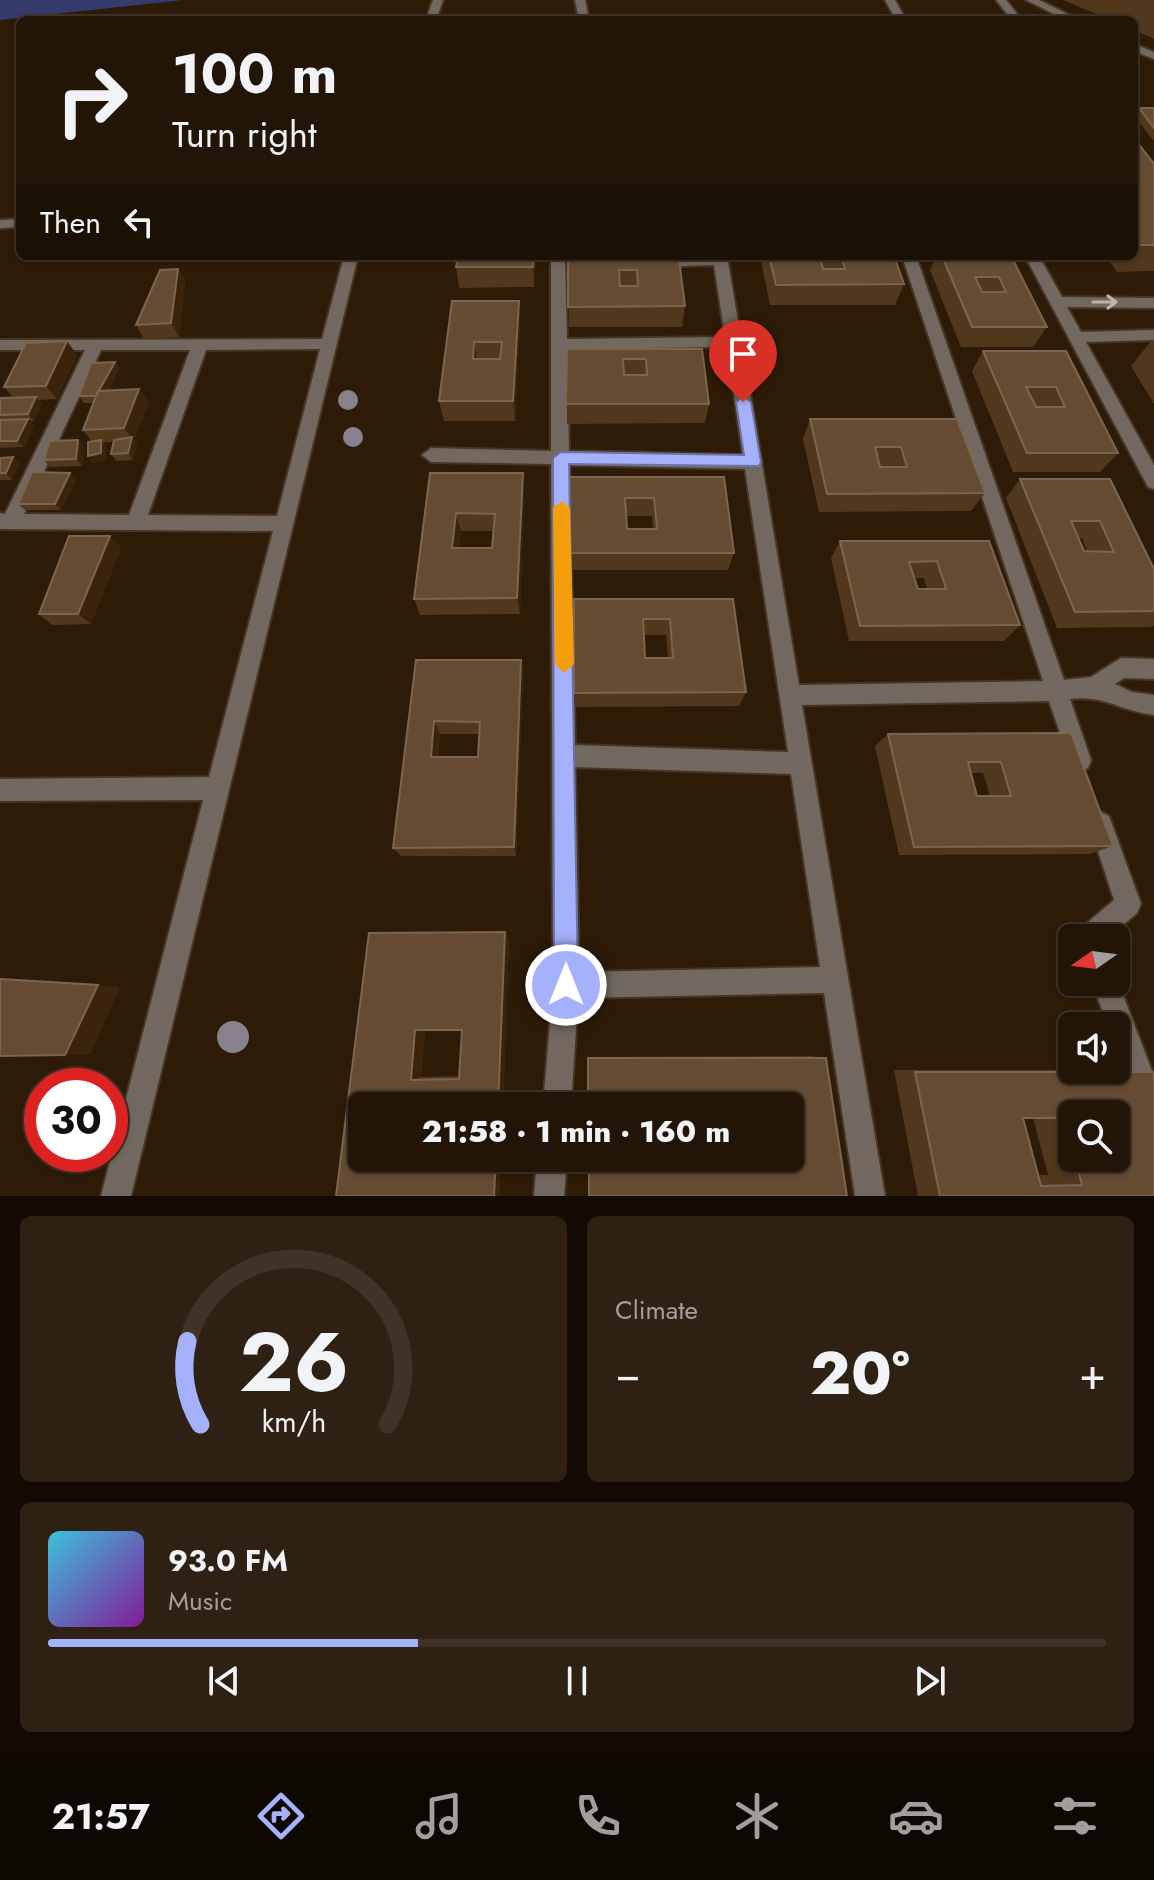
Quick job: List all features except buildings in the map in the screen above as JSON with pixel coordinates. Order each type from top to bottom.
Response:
[{"type":"street","points":[[1001,0],[1014,16]]},
{"type":"street","points":[[1031,0],[1066,16]]},
{"type":"street","points":[[116,1196],[350,260]]},
{"type":"street","points":[[632,262],[676,260]]},
{"type":"street","points":[[720,260],[838,980],[870,1196]]},
{"type":"street","points":[[910,260],[1086,776]]},
{"type":"street","points":[[1034,260],[1154,482]]},
{"type":"street","points":[[558,1092],[566,985],[560,344],[563,261]]},
{"type":"street","points":[[1057,302],[1154,303]]},
{"type":"street","points":[[1076,337],[1154,335]]},
{"type":"street","points":[[560,344],[733,342]]},
{"type":"street","points":[[0,345],[329,344]]},
{"type":"street","points":[[95,345],[6,521],[283,524]]},
{"type":"street","points":[[135,524],[200,345]]},
{"type":"street","points":[[431,455],[753,462]]},
{"type":"street","points":[[791,695],[1057,691],[1095,686],[1121,668],[1154,669]]},
{"type":"street","points":[[1095,686],[1131,702],[1154,705]]},
{"type":"street","points":[[566,756],[802,763]]},
{"type":"street","points":[[0,790],[218,788]]},
{"type":"street","points":[[1095,805],[1128,904],[1105,924]]},
{"type":"street","points":[[566,985],[838,980]]},
{"type":"street","points":[[1110,996],[1154,1113]]},
{"type":"street","points":[[549,1196],[551,1172]]},
{"type":"shaded area","points":[[0,0],[183,0],[16,16],[0,20]]},
{"type":"slow traffic","points":[[562,508],[564,664]]},
{"type":"route","points":[[566,985],[561,458],[753,462],[743,402]]}]
